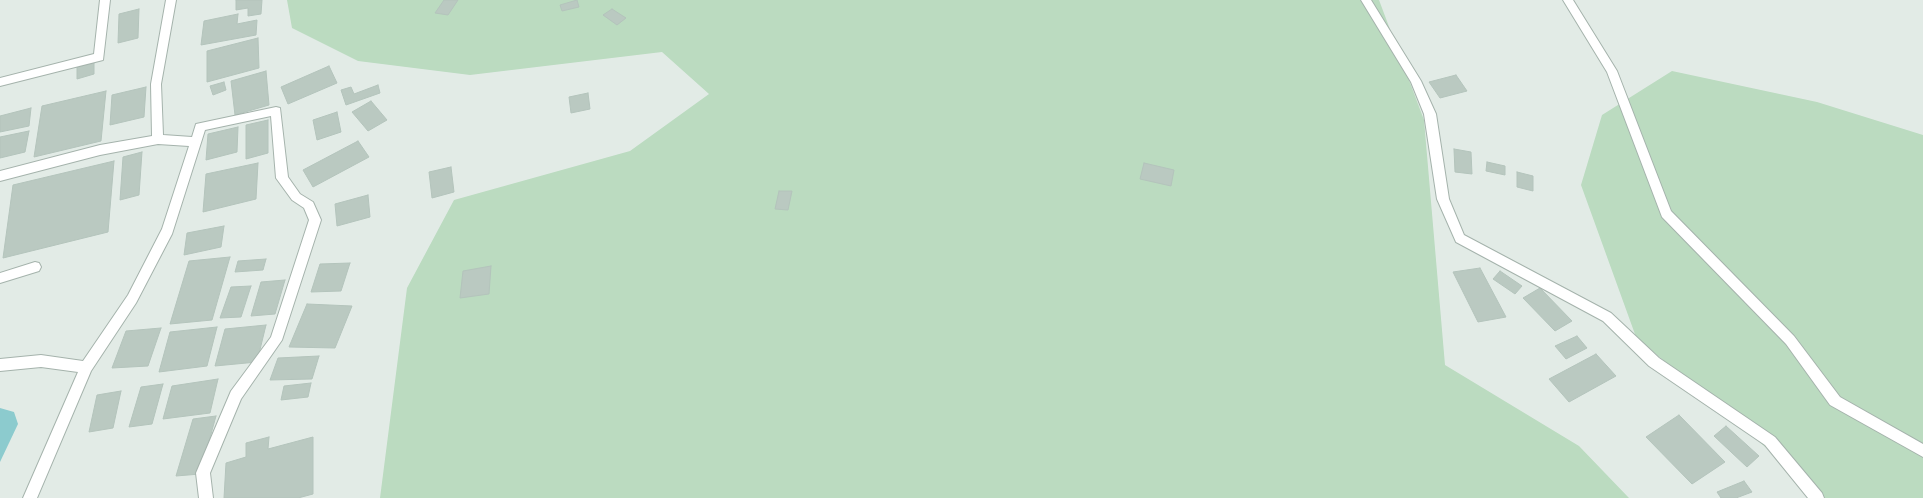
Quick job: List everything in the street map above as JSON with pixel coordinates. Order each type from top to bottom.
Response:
[{"type":"street","points":[[0,82],[99,57],[105,0]]},
{"type":"street","points":[[158,139],[156,84],[171,0]]},
{"type":"street","points":[[1366,0],[1416,81],[1430,114],[1443,199],[1460,238],[1607,317],[1654,362],[1770,441],[1817,498]]},
{"type":"street","points":[[1568,0],[1612,71],[1666,214],[1790,340],[1835,402],[1923,451]]},
{"type":"street","points":[[30,498],[86,367],[132,299],[168,230],[200,127],[276,111],[282,178],[296,197],[310,205],[315,220],[276,340],[236,396],[203,473],[206,498]]},
{"type":"street","points":[[0,176],[100,150],[158,139],[196,142]]},
{"type":"street","points":[[0,278],[35,267]]},
{"type":"street","points":[[0,365],[40,361],[86,367]]},
{"type":"green space","points":[[287,0],[1379,0],[1424,120],[1445,365],[1579,446],[1629,498],[380,498],[407,288],[454,200],[630,151],[709,94],[662,52],[470,75],[358,61],[292,28]]},
{"type":"green space","points":[[1672,71],[1817,102],[1923,135],[1923,498],[1814,498],[1797,474],[1636,337],[1581,185],[1602,115]]},
{"type":"water","points":[[0,408],[14,412],[18,424],[0,462]]},
{"type":"building","points":[[236,0],[262,0],[261,14],[248,16],[248,8],[236,10]]},
{"type":"building","points":[[444,0],[458,0],[448,15],[435,13]]},
{"type":"building","points":[[577,0],[579,7],[562,11],[560,5]]},
{"type":"building","points":[[139,9],[138,38],[118,43],[119,14]]},
{"type":"building","points":[[612,9],[626,18],[617,25],[603,15]]},
{"type":"building","points":[[238,14],[237,24],[257,20],[256,35],[201,45],[204,21]]},
{"type":"building","points":[[258,38],[259,68],[207,82],[207,51]]},
{"type":"building","points":[[94,63],[94,74],[77,79],[77,67]]},
{"type":"building","points":[[329,66],[337,83],[288,104],[281,87]]},
{"type":"building","points":[[266,71],[269,105],[235,115],[231,81]]},
{"type":"building","points":[[1456,75],[1467,91],[1440,98],[1429,82]]},
{"type":"building","points":[[224,82],[226,90],[213,95],[210,86]]},
{"type":"building","points":[[378,85],[380,93],[346,105],[341,90],[351,87],[354,94]]},
{"type":"building","points":[[146,87],[144,117],[110,125],[112,95]]},
{"type":"building","points":[[106,91],[101,141],[34,157],[42,106]]},
{"type":"building","points":[[588,93],[590,109],[571,113],[569,97]]},
{"type":"building","points":[[371,101],[387,120],[368,131],[352,112]]},
{"type":"building","points":[[31,108],[29,126],[0,132],[0,116]]},
{"type":"building","points":[[337,112],[341,132],[317,140],[313,120]]},
{"type":"building","points":[[268,120],[268,153],[246,159],[246,125]]},
{"type":"building","points":[[238,127],[237,152],[206,160],[208,134]]},
{"type":"building","points":[[29,131],[25,152],[0,158],[0,137]]},
{"type":"building","points":[[358,141],[369,157],[313,187],[303,170]]},
{"type":"building","points":[[1454,149],[1471,152],[1472,174],[1455,172]]},
{"type":"building","points":[[142,152],[139,195],[120,200],[123,157]]},
{"type":"building","points":[[114,161],[108,232],[3,258],[13,185]]},
{"type":"building","points":[[1487,162],[1505,166],[1505,175],[1486,171]]},
{"type":"building","points":[[258,163],[256,199],[203,212],[206,174]]},
{"type":"building","points":[[1144,163],[1174,170],[1171,186],[1140,179]]},
{"type":"building","points":[[451,167],[454,192],[432,198],[429,172]]},
{"type":"building","points":[[1517,172],[1533,176],[1533,191],[1517,187]]},
{"type":"building","points":[[779,191],[792,191],[788,210],[775,209]]},
{"type":"building","points":[[368,195],[370,217],[337,226],[335,204]]},
{"type":"building","points":[[224,226],[221,247],[184,255],[187,233]]},
{"type":"building","points":[[230,257],[212,320],[170,324],[189,261]]},
{"type":"building","points":[[266,259],[263,270],[235,272],[238,261]]},
{"type":"building","points":[[350,263],[341,291],[311,292],[320,264]]},
{"type":"building","points":[[491,266],[489,294],[460,298],[463,271]]},
{"type":"building","points":[[1480,268],[1506,317],[1478,322],[1453,272]]},
{"type":"building","points":[[1500,271],[1522,286],[1515,294],[1493,279]]},
{"type":"building","points":[[285,280],[275,314],[251,316],[261,282]]},
{"type":"building","points":[[251,286],[241,317],[220,318],[231,287]]},
{"type":"building","points":[[1540,288],[1572,321],[1555,331],[1523,298]]},
{"type":"building","points":[[307,304],[352,306],[335,348],[289,347]]},
{"type":"building","points":[[266,325],[257,362],[215,366],[225,329]]},
{"type":"building","points":[[217,327],[207,366],[159,372],[170,332]]},
{"type":"building","points":[[161,328],[148,366],[112,368],[126,331]]},
{"type":"building","points":[[1577,336],[1587,348],[1566,359],[1555,346]]},
{"type":"building","points":[[1596,354],[1616,376],[1569,402],[1549,379]]},
{"type":"building","points":[[319,356],[312,379],[270,380],[278,358]]},
{"type":"building","points":[[218,379],[210,413],[163,419],[172,386]]},
{"type":"building","points":[[311,383],[308,397],[281,400],[284,386]]},
{"type":"building","points":[[163,384],[152,424],[129,427],[141,387]]},
{"type":"building","points":[[121,391],[113,428],[89,432],[97,395]]},
{"type":"building","points":[[1679,415],[1725,462],[1692,484],[1646,437]]},
{"type":"building","points":[[216,416],[200,474],[176,476],[193,419]]},
{"type":"building","points":[[1726,426],[1759,456],[1747,467],[1714,436]]},
{"type":"building","points":[[269,437],[268,449],[313,437],[313,494],[298,498],[224,498],[226,463],[246,457],[246,443]]},
{"type":"building","points":[[1744,481],[1752,492],[1736,498],[1721,498],[1717,492]]}]
